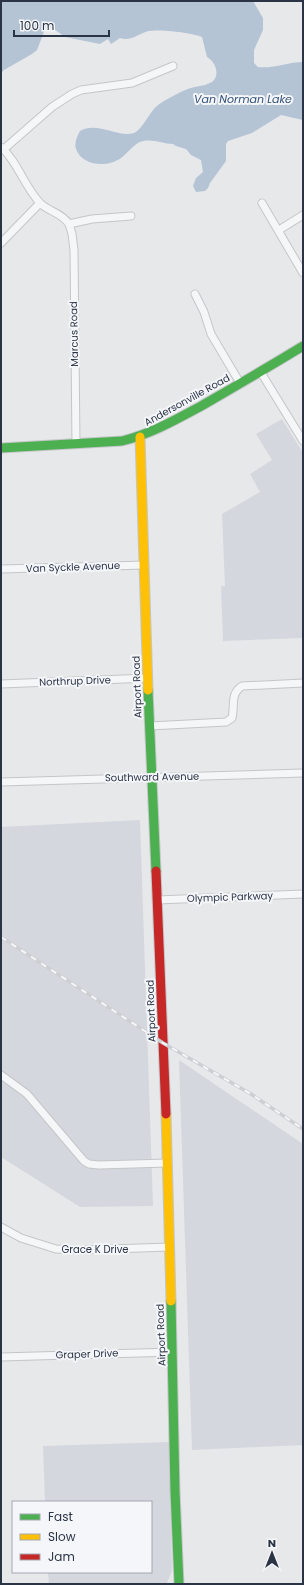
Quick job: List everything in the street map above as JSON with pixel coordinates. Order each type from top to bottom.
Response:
[{"type":"street","points":[[131,216],[92,219],[69,224],[64,217],[40,203],[19,174],[13,161],[2,148],[52,107],[72,94],[81,90],[132,82],[173,66]]},
{"type":"street","points":[[1,243],[40,203]]},
{"type":"street","points":[[262,204],[279,230],[303,273]]},
{"type":"street","points":[[279,230],[303,215]]},
{"type":"street","name":"Marcus Road","points":[[69,224],[74,250],[73,273],[76,444]]},
{"type":"street","points":[[195,294],[204,312],[211,334],[240,383]]},
{"type":"street","name":"Andersonville Road","points":[[1,448],[122,441],[140,437],[155,431],[303,346]]},
{"type":"street","points":[[260,372],[303,441]]},
{"type":"street","name":"Airport Road","points":[[140,437],[151,777],[170,1247],[175,1491],[179,1584]]},
{"type":"street","name":"Van Syckle Avenue","points":[[1,569],[145,565]]},
{"type":"street","name":"Northrup Drive","points":[[1,684],[148,678]]},
{"type":"street","points":[[150,726],[226,722],[232,718],[234,694],[236,690],[242,686],[303,683]]},
{"type":"street","name":"Southward Avenue","points":[[1,782],[303,774]]},
{"type":"street","name":"Olympic Parkway","points":[[157,900],[303,894]]},
{"type":"street","points":[[1,1075],[28,1094],[84,1161],[90,1164],[109,1165],[167,1163]]},
{"type":"street","name":"Grace K Drive","points":[[1,1227],[21,1238],[56,1249],[80,1250],[170,1247]]},
{"type":"street","name":"Graper Drive","points":[[1,1358],[173,1352]]},
{"type":"shaded area","points":[[282,419],[303,453],[303,638],[223,641],[221,586],[225,586],[222,514],[260,492],[250,474],[272,460],[256,434]]},
{"type":"shaded area","points":[[140,820],[153,1206],[80,1207],[1,1157],[1,827]]},
{"type":"shaded area","points":[[179,1060],[303,1144],[303,1445],[192,1450]]},
{"type":"shaded area","points":[[169,1442],[172,1571],[167,1583],[49,1584],[48,1573],[152,1573],[152,1501],[45,1501],[43,1446]]},
{"type":"water","name":"Van Norman Lake","points":[[1,1],[253,1],[263,18],[263,30],[254,50],[254,63],[258,67],[264,67],[303,62],[303,120],[281,115],[252,133],[228,141],[226,144],[226,161],[205,191],[196,192],[193,186],[196,178],[203,172],[201,160],[191,155],[186,149],[173,144],[143,141],[131,148],[124,156],[115,161],[102,164],[89,162],[79,155],[76,149],[76,140],[80,131],[87,128],[93,128],[128,134],[134,133],[161,103],[183,91],[207,84],[215,79],[216,68],[207,57],[202,37],[168,31],[149,31],[128,39],[120,38],[111,44],[108,39],[100,44],[65,37],[47,24],[37,50],[1,73]]},
{"type":"railway","points":[[1,937],[163,1043],[251,1094],[303,1129]]},
{"type":"traffic: fast","points":[[1,448],[122,441],[133,438],[164,426],[303,346]]},
{"type":"traffic: fast","points":[[148,690],[156,871]]},
{"type":"traffic: fast","points":[[171,1301],[175,1491],[179,1584]]},
{"type":"traffic: slow","points":[[140,437],[148,690]]},
{"type":"traffic: slow","points":[[166,1114],[171,1301]]},
{"type":"traffic: jam","points":[[156,871],[166,1114]]}]
